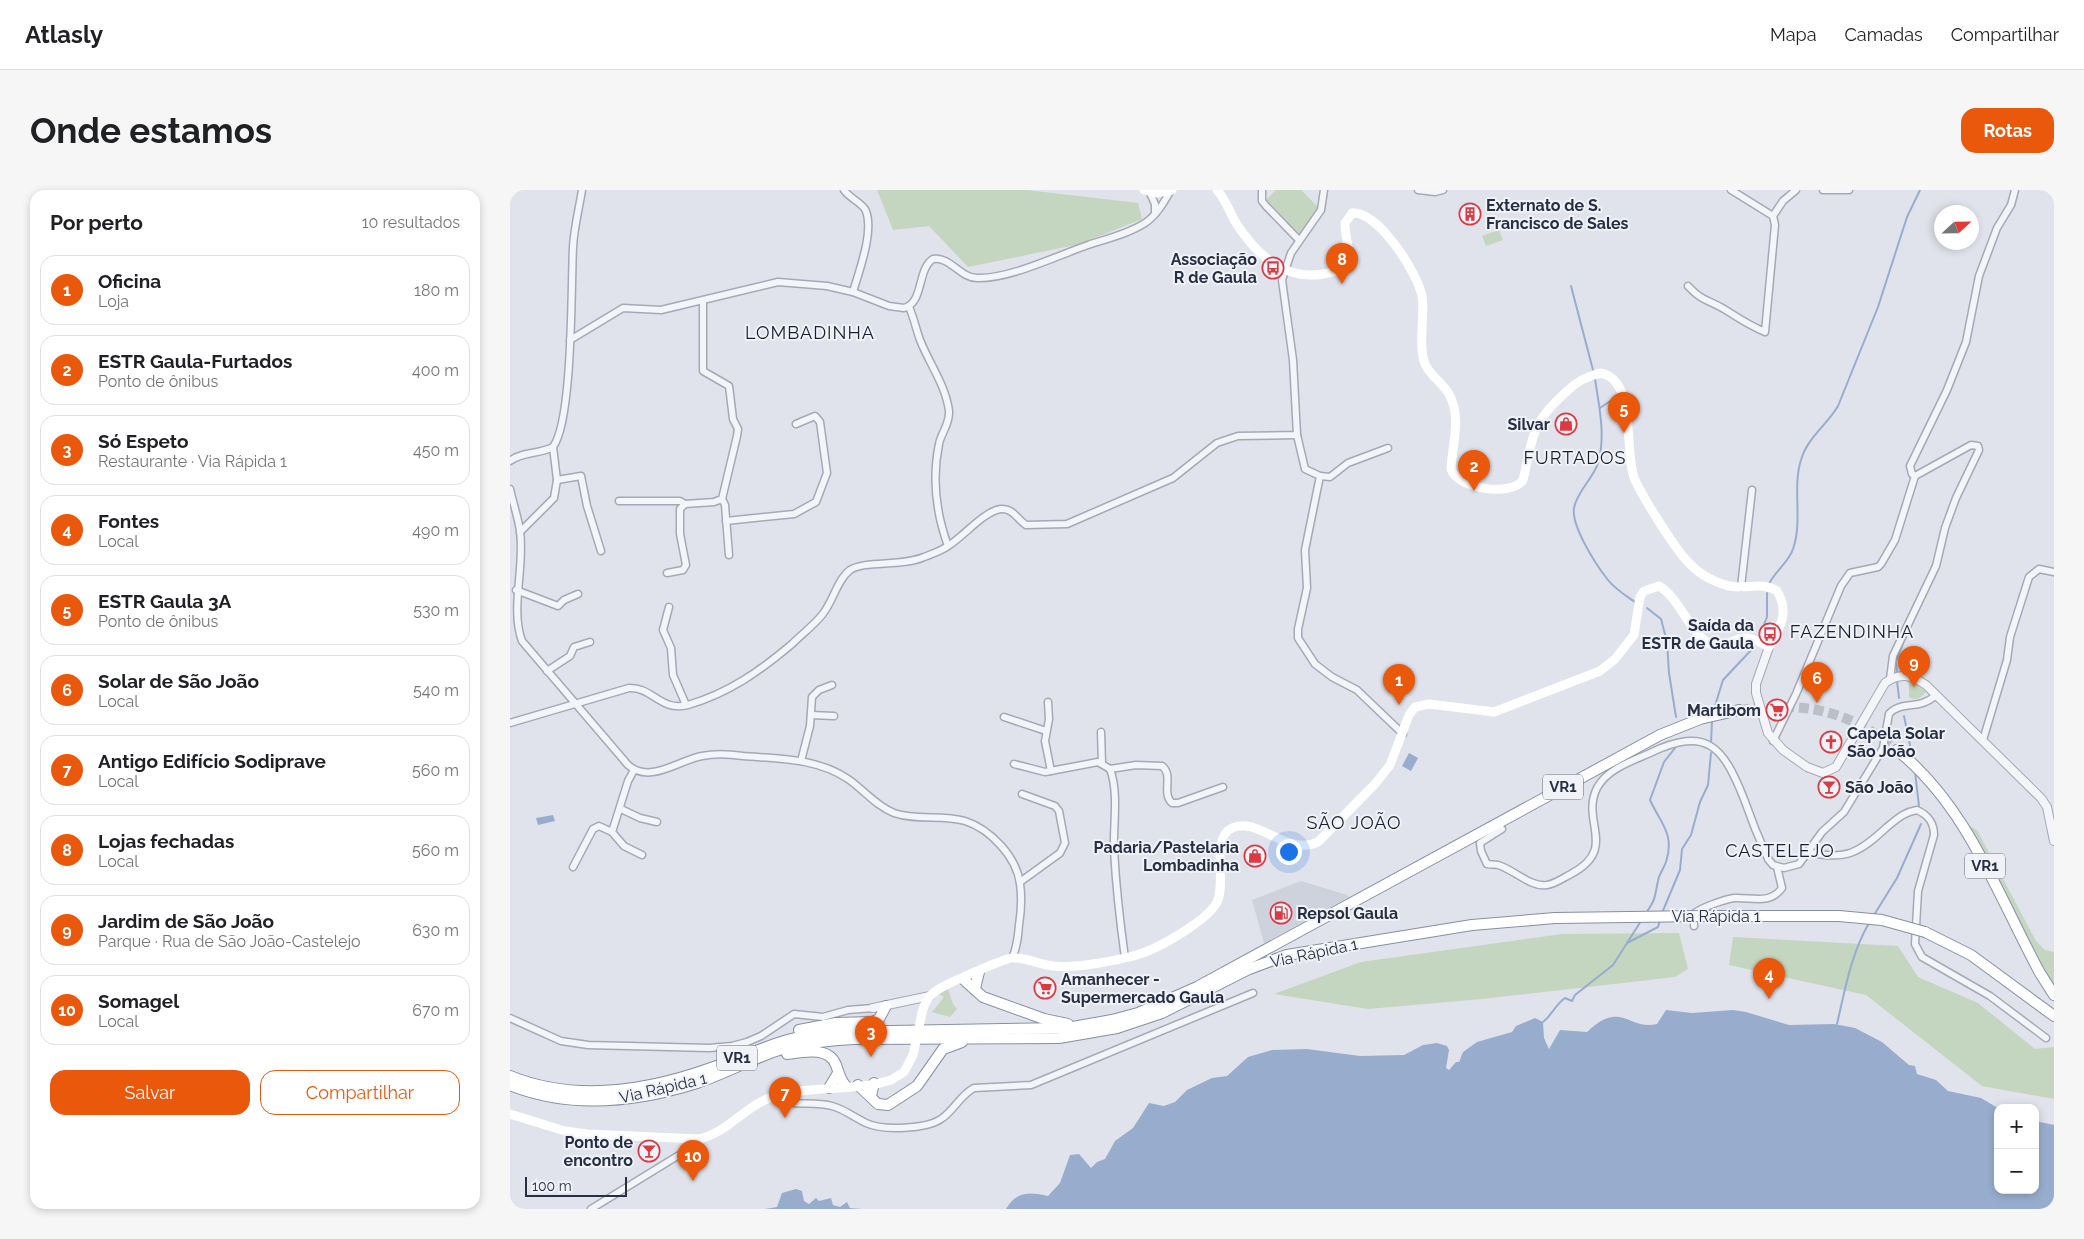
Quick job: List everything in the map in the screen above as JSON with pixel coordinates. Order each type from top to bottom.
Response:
[{"type":"highway","name":"Via Rápida 1","points":[[510,1076],[551,1089],[575,1092],[610,1091],[646,1086],[692,1075],[772,1043],[800,1036],[834,1032],[1023,1030],[1084,1026],[1138,1013],[1189,991],[1466,839],[1673,729],[1700,718],[1739,710]]},
{"type":"highway","name":"VR1","points":[[1897,750],[1932,783],[1958,817],[2040,973],[2054,994]]},
{"type":"highway","name":"Via Rápida 1","points":[[510,1085],[551,1098],[612,1100],[647,1095],[696,1083],[756,1058],[798,1045],[833,1040],[1059,1038],[1117,1028],[1162,1013],[1273,960],[1300,952],[1472,925],[1555,918],[1839,916],[1882,920],[1925,932],[1971,955],[2054,1016]]},
{"type":"highway","points":[[975,988],[979,972]]},
{"type":"highway","points":[[963,978],[983,997],[1044,1019],[1084,1026]]},
{"type":"highway","points":[[772,1043],[815,1026],[876,1020],[883,1015],[886,1006]]},
{"type":"highway","points":[[873,1008],[876,1020]]},
{"type":"highway","points":[[858,1085],[880,1105],[894,1102],[918,1086],[943,1049],[950,1045],[978,1038]]},
{"type":"highway","points":[[756,1058],[819,1052],[833,1058],[838,1073],[846,1086]]},
{"type":"highway","points":[[829,1088],[838,1073]]},
{"type":"highway","points":[[871,1096],[874,1083]]},
{"type":"main road","points":[[1147,191],[1156,193],[1172,190]]},
{"type":"main road","points":[[510,1114],[565,1131],[587,1134],[692,1139],[715,1134],[754,1106],[784,1094],[885,1082],[901,1075],[909,1066],[922,1012],[930,996],[940,988],[1012,958],[1058,967],[1125,958],[1144,952],[1168,940],[1210,912],[1216,904],[1222,887],[1221,841],[1226,832],[1234,827],[1243,826],[1297,846],[1306,846],[1318,842],[1385,772],[1412,710],[1422,704],[1494,712],[1604,669],[1634,635],[1640,597],[1644,591],[1654,586],[1659,586],[1668,592],[1703,638],[1711,645],[1717,646],[1747,638],[1769,647],[1784,618],[1781,598],[1777,591],[1765,586],[1730,586],[1702,574],[1692,567],[1678,550],[1643,493],[1631,469],[1626,400],[1622,391],[1610,377],[1601,373],[1590,375],[1573,385],[1544,412],[1533,437],[1524,480],[1520,485],[1512,489],[1483,488],[1458,480],[1450,469],[1456,426],[1452,401],[1423,358],[1421,292],[1388,236],[1373,220],[1358,212],[1352,213],[1345,223],[1350,255],[1346,265],[1336,271],[1319,275],[1297,275],[1284,271],[1268,259],[1252,243],[1237,224],[1218,190]]},
{"type":"street","points":[[520,532],[554,498],[557,480],[553,447],[561,431],[570,340],[573,245],[582,190]]},
{"type":"street","points":[[844,190],[847,196],[863,207],[867,218],[865,245],[853,292]]},
{"type":"street","points":[[948,546],[938,516],[936,502],[937,456],[949,419],[949,411],[938,378],[920,340],[910,307],[916,296],[925,266],[933,259],[943,259],[969,277],[977,278],[1003,274],[1043,262],[1135,229],[1155,214],[1172,190]]},
{"type":"street","points":[[1262,190],[1262,201],[1299,240]]},
{"type":"street","points":[[1324,190],[1321,210],[1291,253],[1284,271],[1282,291],[1293,360],[1296,435],[1305,469],[1310,473],[1330,478],[1348,463],[1388,448]]},
{"type":"street","points":[[1418,190],[1435,192],[1443,190]]},
{"type":"street","points":[[1731,190],[1773,216]]},
{"type":"street","points":[[1688,286],[1706,303],[1717,306],[1746,325],[1765,332],[1775,234],[1773,216],[1783,200],[1796,190]]},
{"type":"street","points":[[1823,190],[1849,190]]},
{"type":"street","points":[[1915,476],[1912,474],[1910,466],[1948,390],[1966,342],[1979,276],[1997,228],[2011,205],[2015,190]]},
{"type":"street","points":[[1147,191],[1155,204],[1155,214]]},
{"type":"street","points":[[570,340],[623,308],[661,310],[778,282],[795,282],[853,292],[889,306],[910,307]]},
{"type":"street","points":[[703,300],[703,371],[729,386],[732,419],[738,431],[722,500],[729,554]]},
{"type":"street","points":[[726,521],[794,514],[816,502],[827,473],[820,422],[816,416],[796,424]]},
{"type":"street","points":[[510,723],[629,688],[637,688],[666,705],[686,705],[726,691],[753,675],[812,626],[823,614],[844,578],[855,568],[866,565],[909,562],[948,546],[990,513],[999,510],[1014,513],[1026,524],[1067,524],[1173,478],[1217,443],[1238,436],[1296,435]]},
{"type":"street","points":[[1773,741],[1796,694],[1841,586],[1850,573],[1878,567],[1881,564],[1895,540],[1915,476],[1971,445],[1978,446],[1979,453],[1956,498],[1945,528],[1936,566],[1893,656],[1890,679]]},
{"type":"street","points":[[510,460],[522,455],[540,453],[553,447]]},
{"type":"street","points":[[557,480],[581,476],[587,506],[601,550]]},
{"type":"street","points":[[1320,476],[1304,550],[1307,588],[1298,638],[1315,664],[1332,677],[1357,690],[1403,734]]},
{"type":"street","points":[[510,489],[520,532],[512,626],[547,671],[634,770],[647,773],[654,772],[710,755],[801,761],[834,771],[850,780],[880,806],[894,812],[912,817],[965,821],[982,829],[1005,851],[1020,882],[1020,918],[1017,945],[1012,958]]},
{"type":"street","points":[[1741,587],[1752,490]]},
{"type":"street","points":[[619,501],[680,501],[684,504],[722,500]]},
{"type":"street","points":[[668,573],[679,572],[686,568],[679,518],[680,509],[684,504]]},
{"type":"street","points":[[1984,740],[2007,660],[2010,637],[2030,577],[2038,569],[2054,572]]},
{"type":"street","points":[[514,585],[558,606],[564,600],[578,594]]},
{"type":"street","points":[[669,607],[663,630],[671,648],[673,675],[686,705]]},
{"type":"street","points":[[547,671],[570,656],[574,647],[590,642]]},
{"type":"street","points":[[1769,647],[1758,676],[1756,693],[1768,734],[1773,741],[1814,771],[1823,773],[1836,767],[1885,683],[1890,679],[1910,676],[1926,685],[2051,808],[2054,840]]},
{"type":"street","points":[[801,761],[811,715],[812,697],[819,690],[832,685]]},
{"type":"street","points":[[1502,829],[1480,843],[1481,851],[1487,864],[1498,865],[1537,885],[1546,886],[1558,881],[1578,870],[1592,858],[1596,849],[1594,798],[1602,780],[1623,766],[1669,744],[1690,740],[1698,741],[1719,751],[1730,765],[1768,859],[1777,867],[1789,869],[1794,867],[1822,832],[1844,812],[1883,748],[1889,714],[1896,708],[1925,704],[1936,695]]},
{"type":"street","points":[[1048,702],[1049,720],[1045,741],[1050,771]]},
{"type":"street","points":[[811,715],[834,716]]},
{"type":"street","points":[[1004,717],[1046,731]]},
{"type":"street","points":[[1101,732],[1102,763]]},
{"type":"street","points":[[1014,764],[1041,772],[1102,763],[1110,770],[1113,782],[1118,895],[1125,958]]},
{"type":"street","points":[[1110,770],[1136,765],[1162,766],[1167,773],[1166,794],[1172,803],[1178,803],[1223,787]]},
{"type":"street","points":[[612,832],[628,781],[634,770]]},
{"type":"street","points":[[1020,882],[1060,853],[1065,843],[1061,816],[1055,806],[1022,794]]},
{"type":"street","points":[[621,808],[640,818],[657,822]]},
{"type":"street","points":[[1807,852],[1830,856],[1854,854],[1867,845],[1899,816],[1917,810],[1925,814],[1934,827],[1934,835],[1918,891],[1915,944],[1918,950],[1928,961],[1965,980],[2002,1004],[2046,1038]]},
{"type":"street","points":[[574,867],[592,829],[599,826],[612,832],[624,846],[642,855]]},
{"type":"street","points":[[1694,926],[1694,914],[1701,908],[1735,898],[1759,900],[1771,898],[1782,888],[1777,867]]},
{"type":"street","points":[[784,1094],[789,1100],[794,1102],[832,1106],[868,1124],[879,1127],[890,1128],[931,1124],[948,1114],[966,1092],[974,1088],[1031,1085],[1253,993]]},
{"type":"street","points":[[510,1018],[561,1041],[588,1046],[709,1048],[732,1046],[748,1042],[761,1036],[794,1014],[823,1017],[848,1010],[886,1006],[930,996]]},
{"type":"street","points":[[590,1209],[684,1152],[689,1147],[692,1139]]},
{"type":"shaded area","points":[[1301,881],[1349,897],[1264,943],[1252,900]]},
{"type":"green space","points":[[877,190],[1027,190],[1138,203],[1142,219],[1080,244],[968,267],[929,226],[893,230]]},
{"type":"green space","points":[[1276,190],[1301,190],[1320,209],[1300,234],[1266,200]]},
{"type":"green space","points":[[1499,230],[1503,240],[1486,246],[1482,236]]},
{"type":"green space","points":[[1909,680],[1926,692],[1918,698],[1909,697]]},
{"type":"green space","points":[[1970,826],[1977,830],[2036,941],[2045,950],[2054,952],[2054,986],[2030,945]]},
{"type":"green space","points":[[1679,933],[1688,969],[1675,977],[1482,999],[1368,1009],[1274,994],[1361,962],[1562,934]]},
{"type":"green space","points":[[1733,937],[1898,946],[1918,977],[1978,1003],[2035,1049],[2054,1047],[2054,1099],[1982,1086],[1866,995],[1729,965]]},
{"type":"green space","points":[[948,989],[953,1004],[957,1009],[950,1017],[932,1012],[944,997],[939,994]]},
{"type":"water","points":[[1409,753],[1418,758],[1411,771],[1402,766]]},
{"type":"water","points":[[553,815],[555,821],[538,825],[536,818]]},
{"type":"water","points":[[1666,1010],[1692,1013],[1733,1010],[1789,1025],[1834,1024],[1855,1028],[1882,1042],[1909,1065],[1915,1066],[1917,1074],[1936,1080],[1948,1091],[1981,1098],[1994,1106],[1994,1194],[2039,1194],[2039,1122],[2054,1125],[2054,1209],[1006,1209],[1014,1199],[1024,1194],[1048,1196],[1060,1183],[1070,1155],[1079,1154],[1091,1168],[1097,1162],[1105,1159],[1115,1141],[1133,1128],[1149,1103],[1164,1106],[1175,1102],[1187,1090],[1212,1078],[1227,1076],[1248,1057],[1272,1050],[1307,1049],[1360,1056],[1404,1055],[1423,1045],[1437,1043],[1447,1046],[1449,1050],[1446,1068],[1449,1070],[1456,1062],[1459,1062],[1463,1052],[1477,1042],[1512,1032],[1516,1026],[1535,1018],[1543,1022],[1544,1038],[1549,1049],[1560,1030],[1587,1032],[1599,1022],[1608,1018],[1624,1018],[1647,1025],[1657,1024]]},
{"type":"water","points":[[796,1189],[802,1191],[804,1201],[809,1204],[816,1198],[819,1201],[831,1198],[833,1205],[840,1207],[847,1202],[850,1208],[862,1209],[765,1209],[777,1207],[782,1193]]},
{"type":"waterway","points":[[1769,584],[1791,554],[1796,538],[1798,471],[1804,452],[1812,438],[1838,406],[1878,307],[1907,217],[1920,190]]},
{"type":"waterway","points":[[1571,286],[1593,370]]},
{"type":"waterway","points":[[1595,379],[1602,432],[1600,453],[1596,469],[1576,502],[1574,516],[1585,545],[1603,573],[1620,592],[1635,602]]},
{"type":"waterway","points":[[1600,408],[1619,395]]},
{"type":"waterway","points":[[1759,637],[1767,617],[1767,593]]},
{"type":"waterway","points":[[1647,608],[1661,619],[1667,642],[1669,673],[1676,717]]},
{"type":"waterway","points":[[1897,672],[1896,662],[1907,633]]},
{"type":"waterway","points":[[1714,709],[1723,680],[1754,647]]},
{"type":"waterway","points":[[1897,681],[1899,698]]},
{"type":"waterway","points":[[1904,716],[1913,760]]},
{"type":"waterway","points":[[1711,743],[1712,721]]},
{"type":"waterway","points":[[1646,913],[1654,899],[1659,877],[1666,862],[1669,844],[1666,830],[1650,800],[1664,762],[1675,748]]},
{"type":"waterway","points":[[1662,913],[1680,870],[1682,849],[1691,835],[1700,802],[1708,785],[1711,753]]},
{"type":"waterway","points":[[1915,772],[1919,806]]},
{"type":"waterway","points":[[1874,915],[1897,878],[1921,824]]},
{"type":"waterway","points":[[1627,943],[1658,927],[1660,920]]},
{"type":"waterway","points":[[1543,1022],[1562,1000],[1565,998],[1572,1001],[1575,995],[1613,965],[1641,921]]},
{"type":"waterway","points":[[1837,1024],[1853,960],[1869,923]]},
{"type":"tunnel","points":[[1739,710],[1783,707],[1823,711],[1860,725],[1879,736],[1897,750]]},
{"type":"place","name":"Externato de S. Francisco de Sales","points":[[1470,214]]},
{"type":"place","name":"Associação R de Gaula","points":[[1273,268]]},
{"type":"place","name":"Lojas fechadas","points":[[1342,284]]},
{"type":"place","name":"Silvar","points":[[1566,424]]},
{"type":"place","name":"ESTR Gaula 3A","points":[[1624,433]]},
{"type":"place","name":"ESTR Gaula-Furtados","points":[[1474,491]]},
{"type":"place","name":"Saída da ESTR de Gaula","points":[[1770,634]]},
{"type":"place","name":"Jardim de São João","points":[[1914,687]]},
{"type":"place","name":"Solar de São João","points":[[1817,703]]},
{"type":"place","name":"Oficina","points":[[1399,705]]},
{"type":"place","name":"Martibom","points":[[1777,710]]},
{"type":"place","name":"Capela Solar São João","points":[[1831,742]]},
{"type":"place","name":"São João","points":[[1829,787]]},
{"type":"place","name":"Padaria/Pastelaria Lombadinha","points":[[1255,856]]},
{"type":"place","name":"Repsol Gaula","points":[[1281,913]]},
{"type":"place","name":"Amanhecer - Supermercado Gaula","points":[[1045,988]]},
{"type":"place","name":"Fontes","points":[[1769,999]]},
{"type":"place","name":"Só Espeto","points":[[871,1057]]},
{"type":"place","name":"Antigo Edifício Sodiprave","points":[[785,1118]]},
{"type":"place","name":"Ponto de encontro","points":[[649,1151]]},
{"type":"place","name":"Somagel","points":[[693,1181]]},
{"type":"district","name":"LOMBADINHA","points":[[810,332]]},
{"type":"district","name":"FURTADOS","points":[[1575,457]]},
{"type":"district","name":"FAZENDINHA","points":[[1852,631]]},
{"type":"district","name":"SÃO JOÃO","points":[[1354,822]]},
{"type":"district","name":"CASTELEJO","points":[[1780,850]]}]
